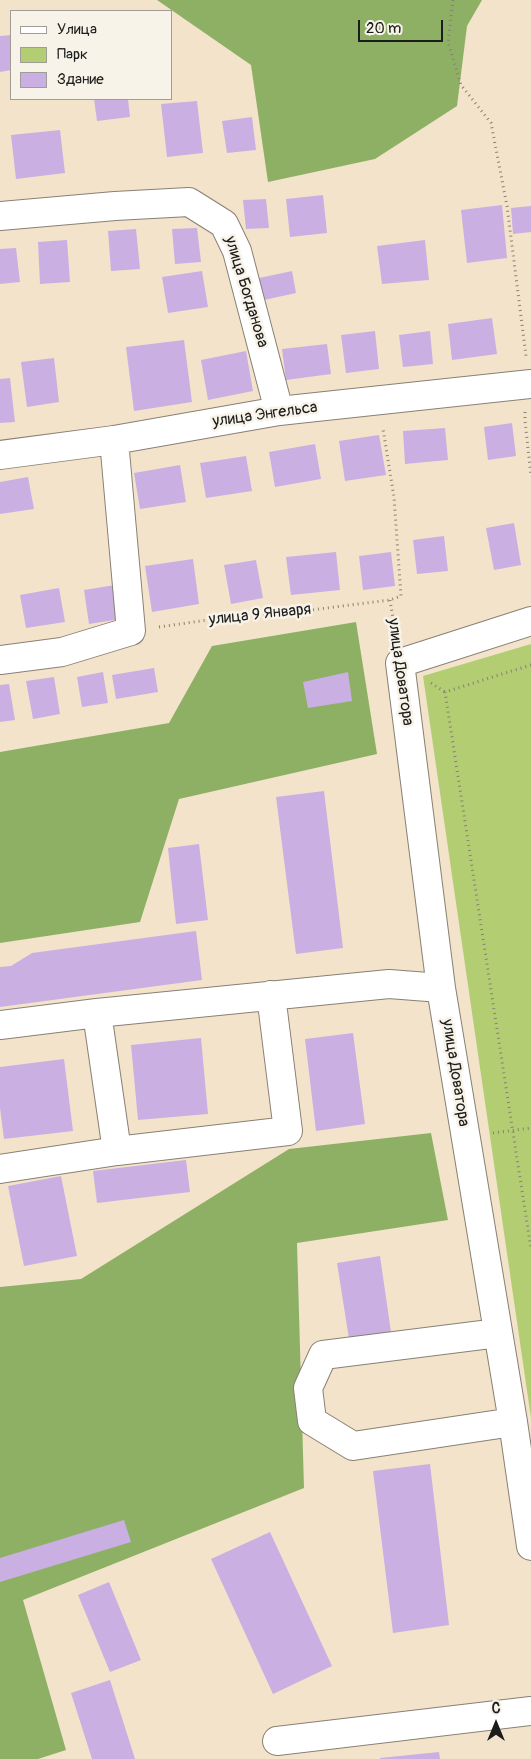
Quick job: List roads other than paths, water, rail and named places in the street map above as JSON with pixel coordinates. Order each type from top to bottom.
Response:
[{"type":"street","name":"улица Богданова","points":[[0,216],[189,202],[224,224],[237,251],[279,411]]},
{"type":"street","name":"улица Энгельса","points":[[0,455],[114,440],[279,411],[529,384]]},
{"type":"street","points":[[0,660],[62,652],[131,631],[114,440]]},
{"type":"street","name":"улица Доватора","points":[[531,621],[400,663],[441,988],[513,1422],[531,1546]]},
{"type":"street","points":[[0,1025],[97,1013],[389,984],[441,988]]},
{"type":"street","points":[[0,1170],[118,1151],[288,1131],[271,995]]},
{"type":"street","points":[[97,1013],[118,1151]]},
{"type":"street","points":[[498,1333],[323,1356],[308,1388],[312,1421],[353,1446],[513,1422]]},
{"type":"street","points":[[277,1741],[531,1711]]}]
